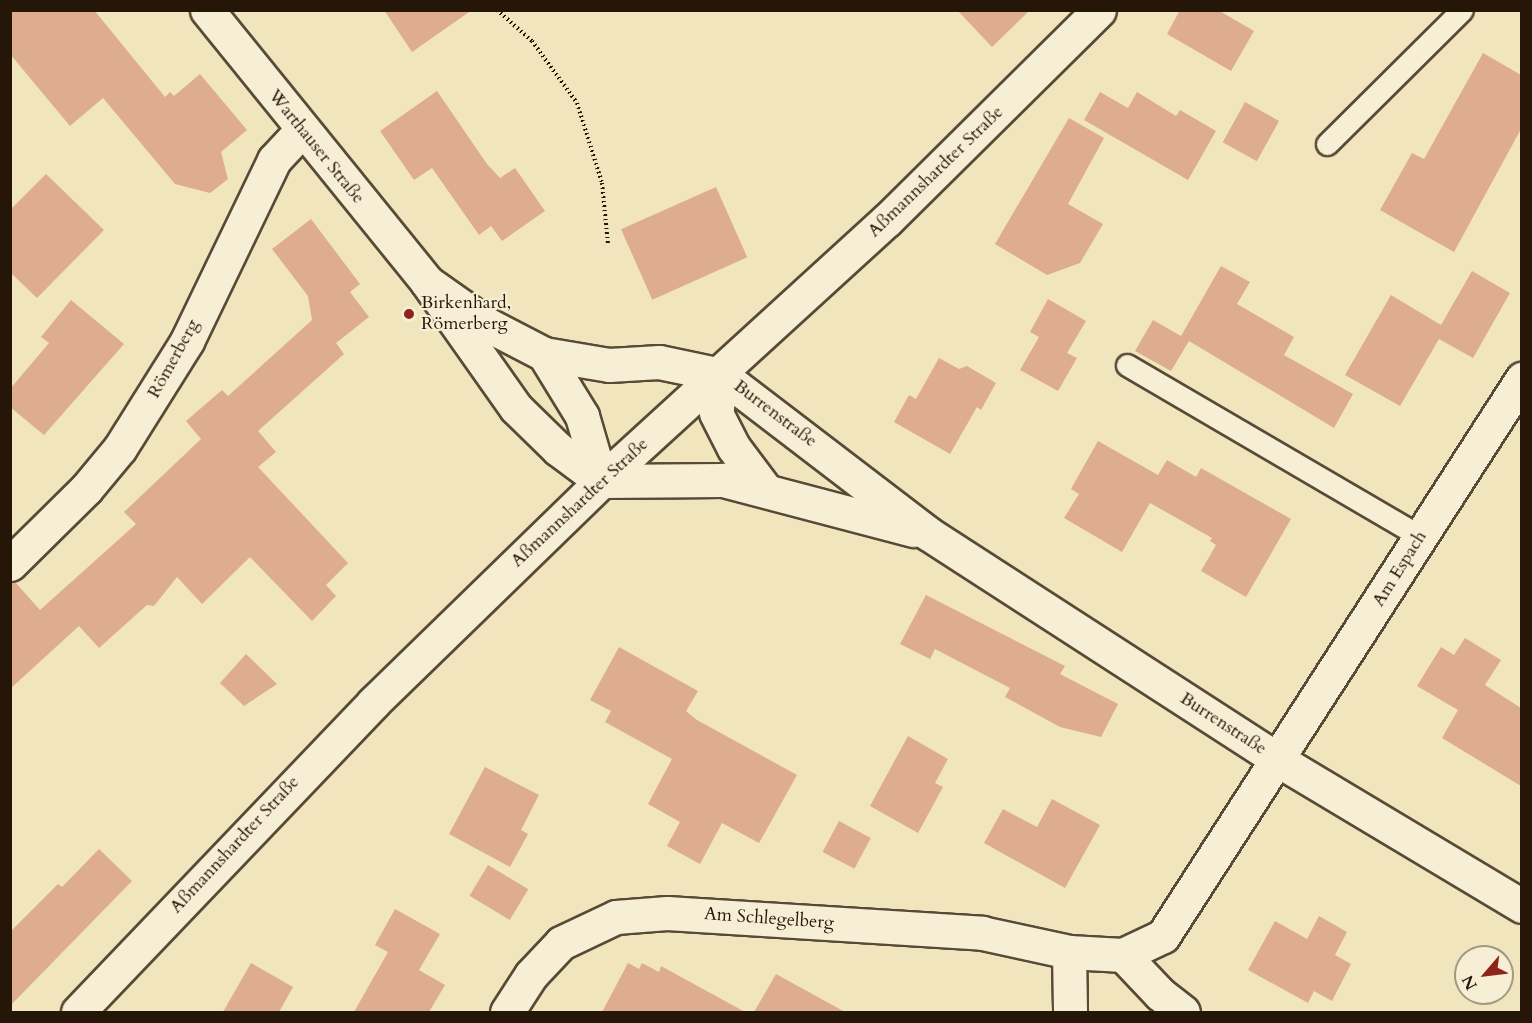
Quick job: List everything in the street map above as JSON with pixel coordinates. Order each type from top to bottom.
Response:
[{"type":"street","name":"Warthauser Straße","points":[[207,10],[427,282],[516,408],[558,449],[601,481]]},
{"type":"street","name":"Aßmannshardter Straße","points":[[78,1012],[373,703],[601,481],[722,375],[927,181],[1099,10]]},
{"type":"street","name":"Römerberg","points":[[10,564],[86,489],[120,448],[187,341],[273,160],[302,130]]},
{"type":"street","name":"Warthauser Straße","points":[[427,282],[488,325],[544,354],[609,365],[659,362],[722,375]]},
{"type":"street","points":[[544,354],[582,416],[601,481]]},
{"type":"street","name":"Burrenstraße","points":[[765,488],[734,448],[716,413],[722,375],[929,534],[1278,760],[1521,906]]},
{"type":"street","name":"Am Espach","points":[[1278,760],[1521,379]]},
{"type":"street","name":"Burrenstraße","points":[[601,481],[723,480],[765,488],[929,534]]},
{"type":"street","name":"Am Schlegelberg","points":[[507,1012],[531,975],[561,943],[616,917],[667,913],[982,933],[1069,952],[1123,955],[1163,936],[1278,760]]},
{"type":"street","points":[[1069,952],[1070,1012]]},
{"type":"street","points":[[1123,955],[1160,994],[1184,1012]]},
{"type":"lane","points":[[1327,144],[1462,10]]},
{"type":"lane","points":[[1127,365],[1420,536]]},
{"type":"path","points":[[497,10],[532,41],[577,103],[602,183],[608,244]]},
{"type":"building","points":[[10,10],[94,10],[165,97],[170,92],[174,96],[200,74],[247,130],[221,152],[228,179],[210,193],[175,184],[103,98],[70,126],[10,54]]},
{"type":"building","points":[[384,10],[472,10],[412,52]]},
{"type":"building","points":[[957,10],[1030,10],[992,47]]},
{"type":"building","points":[[1180,10],[1218,10],[1254,31],[1231,71],[1167,34]]},
{"type":"building","points":[[1483,53],[1521,75],[1521,129],[1454,252],[1380,210],[1412,153],[1424,159]]},
{"type":"building","points":[[437,91],[487,164],[500,178],[515,168],[545,211],[502,241],[491,226],[479,235],[432,168],[414,180],[380,131]]},
{"type":"building","points":[[1100,92],[1128,108],[1137,92],[1176,116],[1180,110],[1216,131],[1188,180],[1084,120]]},
{"type":"building","points":[[1245,102],[1279,121],[1257,161],[1223,142]]},
{"type":"building","points":[[1069,118],[1104,138],[1068,204],[1103,224],[1080,263],[1047,275],[995,244]]},
{"type":"building","points":[[46,174],[104,230],[37,298],[10,272],[10,210]]},
{"type":"building","points":[[716,187],[747,257],[652,300],[621,229]]},
{"type":"building","points":[[311,219],[360,284],[350,292],[369,317],[336,343],[344,354],[258,431],[276,452],[258,467],[348,563],[326,585],[336,596],[312,621],[250,557],[202,604],[177,577],[154,606],[147,605],[99,648],[79,626],[10,689],[10,582],[15,582],[40,610],[136,524],[124,512],[201,439],[186,421],[222,390],[228,396],[312,320],[308,296],[272,249]]},
{"type":"building","points":[[1221,266],[1250,282],[1237,304],[1294,337],[1284,355],[1353,394],[1334,428],[1189,341],[1171,371],[1135,351],[1153,320],[1181,336]]},
{"type":"building","points":[[1472,271],[1510,293],[1473,358],[1439,339],[1400,406],[1345,375],[1391,295],[1441,325]]},
{"type":"building","points":[[1048,299],[1086,321],[1067,353],[1077,358],[1058,391],[1020,370],[1039,337],[1030,332]]},
{"type":"building","points":[[71,300],[124,344],[44,435],[10,407],[10,389],[49,343],[41,337]]},
{"type":"building","points":[[939,358],[959,369],[967,366],[996,383],[981,410],[977,407],[950,454],[894,422],[909,395],[916,399]]},
{"type":"building","points":[[1098,441],[1158,475],[1167,460],[1196,477],[1201,468],[1291,519],[1246,597],[1201,571],[1216,545],[1210,541],[1212,538],[1150,503],[1122,552],[1064,518],[1079,494],[1071,489]]},
{"type":"building","points":[[926,595],[1065,666],[1060,674],[1118,704],[1101,737],[1060,727],[1005,697],[1010,688],[935,649],[930,659],[900,644]]},
{"type":"building","points":[[1465,638],[1501,660],[1485,685],[1521,708],[1521,786],[1442,738],[1458,710],[1417,686],[1441,647],[1454,655]]},
{"type":"building","points":[[619,647],[698,691],[686,711],[697,720],[797,775],[759,843],[722,823],[700,864],[667,846],[680,822],[648,804],[672,759],[605,722],[611,711],[590,700]]},
{"type":"building","points":[[246,654],[277,684],[244,706],[220,683]]},
{"type":"building","points":[[908,736],[948,759],[935,783],[943,787],[918,833],[870,806]]},
{"type":"building","points":[[485,767],[539,795],[521,830],[528,834],[510,867],[449,834]]},
{"type":"building","points":[[1052,799],[1100,825],[1065,888],[984,843],[1003,809],[1037,827]]},
{"type":"building","points":[[839,821],[871,838],[854,869],[823,852]]},
{"type":"building","points":[[99,849],[132,881],[10,1006],[10,932],[58,884],[62,887]]},
{"type":"building","points":[[488,865],[528,889],[510,920],[469,896]]},
{"type":"building","points":[[395,909],[440,934],[419,970],[445,985],[429,1012],[354,1012],[388,952],[375,945]]},
{"type":"building","points":[[1319,916],[1347,932],[1335,955],[1351,964],[1332,1001],[1314,991],[1308,1003],[1248,970],[1275,921],[1307,939]]},
{"type":"building","points":[[251,963],[293,987],[279,1012],[223,1012]]},
{"type":"building","points":[[628,963],[639,969],[642,963],[659,972],[661,966],[745,1012],[602,1012]]},
{"type":"building","points":[[776,974],[845,1012],[754,1012]]},
{"type":"place","name":"Birkenhard, Römerberg","points":[[409,314]]}]
